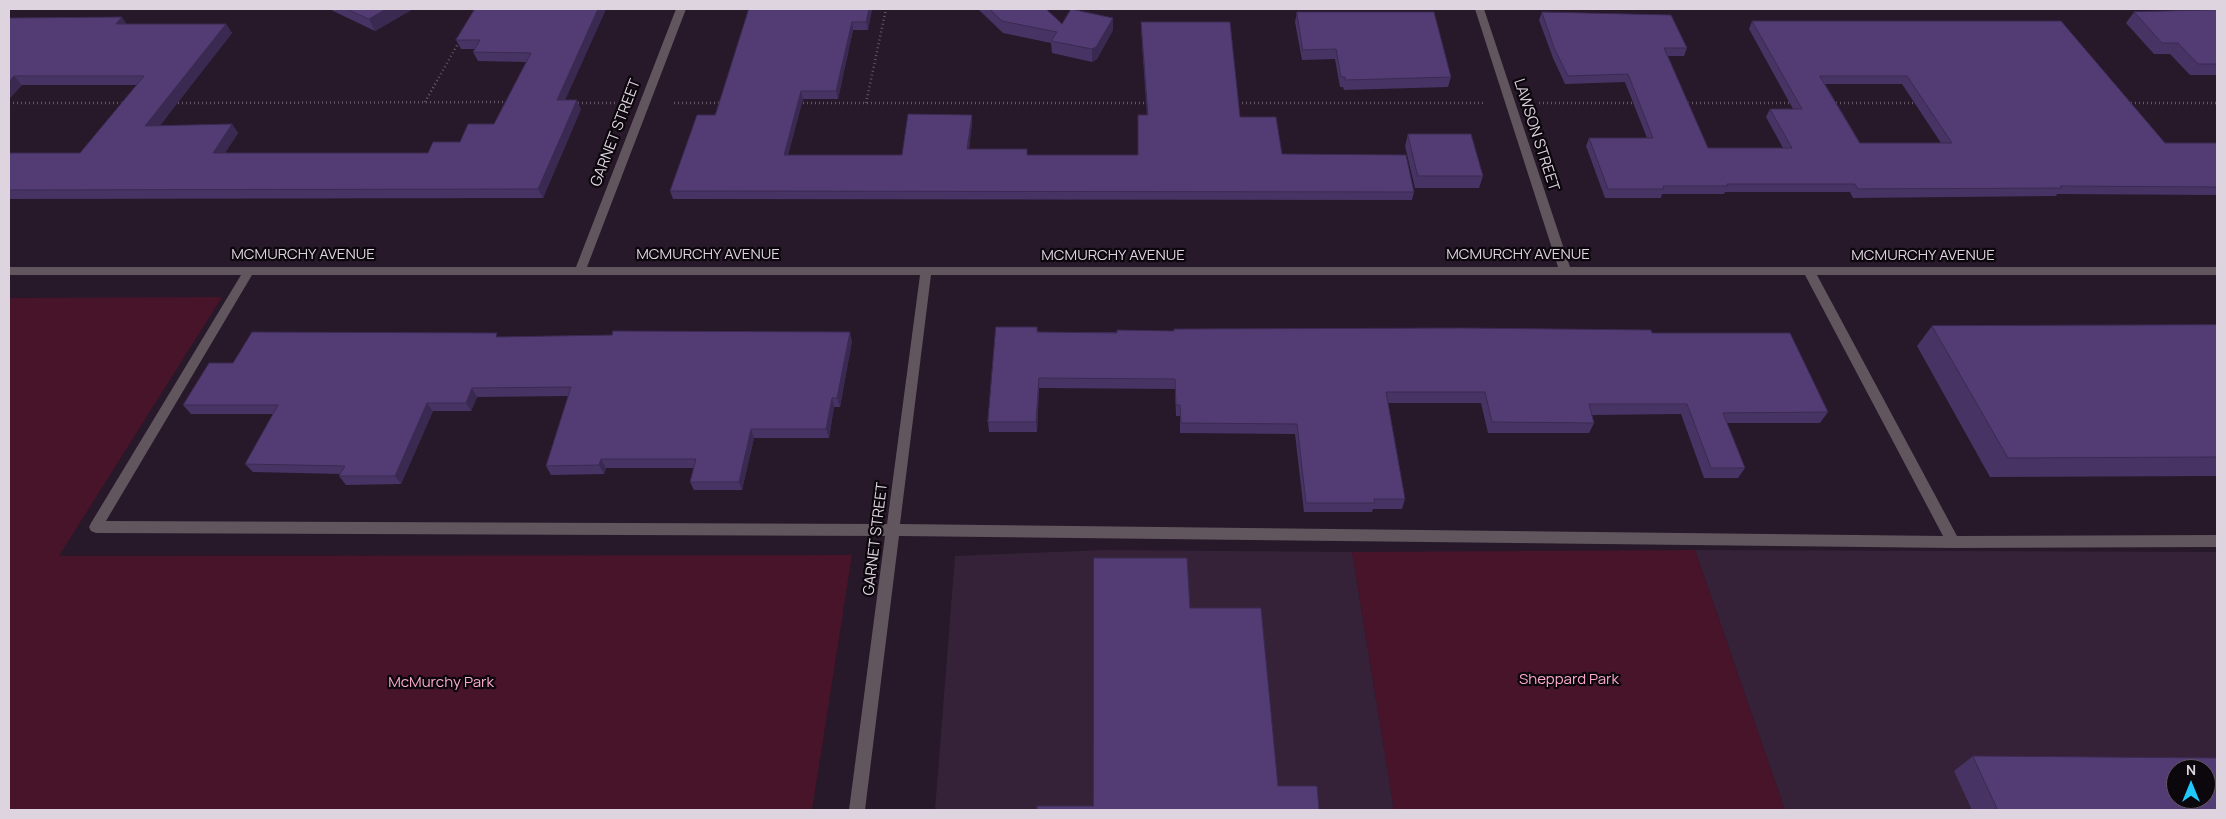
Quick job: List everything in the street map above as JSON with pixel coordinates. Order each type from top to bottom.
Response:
[{"type":"street","name":"GARNET STREET","points":[[580,270],[681,9]]},
{"type":"street","name":"LAWSON STREET","points":[[1480,9],[1565,270]]},
{"type":"street","name":"MCMURCHY AVENUE","points":[[9,271],[2217,271]]},
{"type":"street","points":[[249,271],[96,527],[893,530],[1953,542],[2217,541]]},
{"type":"street","name":"GARNET STREET","points":[[858,810],[926,271]]},
{"type":"street","points":[[1808,271],[1953,542]]},
{"type":"path","points":[[866,103],[886,9]]},
{"type":"path","points":[[425,102],[463,34]]},
{"type":"path","points":[[167,103],[515,102]]},
{"type":"path","points":[[565,102],[731,103]]},
{"type":"path","points":[[9,103],[128,103]]},
{"type":"path","points":[[798,103],[1153,103]]},
{"type":"path","points":[[1232,103],[1640,103]]},
{"type":"path","points":[[1679,103],[1799,103]]},
{"type":"path","points":[[1829,103],[1918,103]]},
{"type":"path","points":[[2118,103],[2217,103]]},
{"type":"shaded area","points":[[1105,550],[1352,552],[1394,810],[935,810],[955,556]]},
{"type":"shaded area","points":[[1695,550],[2217,552],[2217,810],[1785,810]]},
{"type":"green space","name":"McMurchy Park","points":[[222,297],[59,556],[852,555],[812,810],[9,810],[9,298]]},
{"type":"green space","name":"Sheppard Park","points":[[1695,550],[1785,810],[1394,810],[1352,552]]},
{"type":"building","points":[[347,9],[386,9],[369,19]]},
{"type":"building","points":[[475,9],[598,9],[557,100],[577,100],[538,189],[9,190],[9,153],[80,153],[144,76],[14,76],[9,82],[9,18],[122,17],[116,24],[226,24],[145,126],[232,124],[213,153],[428,153],[433,142],[460,142],[468,124],[494,124],[531,53],[473,52],[480,40],[456,40]]},
{"type":"building","points":[[749,9],[869,9],[866,22],[852,22],[836,91],[801,91],[784,155],[902,155],[908,114],[972,115],[967,149],[1027,149],[1027,155],[1138,155],[1138,115],[1148,115],[1141,22],[1230,22],[1240,117],[1276,117],[1282,154],[1406,155],[1414,192],[670,191],[697,115],[715,115]]},
{"type":"building","points":[[990,9],[1046,9],[1062,24],[1071,9],[1113,18],[1096,47],[1092,49],[1051,41],[1057,32],[1002,21]]},
{"type":"building","points":[[2217,10],[2217,64],[2198,64],[2178,43],[2162,43],[2134,12]]},
{"type":"building","points":[[1297,12],[1434,12],[1451,77],[1345,80],[1345,77],[1341,77],[1336,49],[1303,50]]},
{"type":"building","points":[[1542,12],[1671,15],[1687,48],[1664,48],[1708,148],[1792,148],[1770,109],[1802,109],[1752,21],[2061,21],[2165,143],[2217,143],[2217,187],[2060,186],[2062,188],[1858,189],[1855,184],[1727,184],[1728,186],[1663,186],[1664,189],[1608,189],[1589,138],[1653,138],[1628,74],[1568,76],[1555,50]],"holes":[[[1820,76],[1907,76],[1952,143],[1860,143]]]},
{"type":"building","points":[[1408,134],[1471,134],[1483,176],[1418,176]]},
{"type":"building","points":[[2217,325],[2217,457],[2008,458],[1932,326]]},
{"type":"building","points":[[996,327],[1037,327],[1037,332],[1117,333],[1117,330],[1174,331],[1174,329],[1464,328],[1651,330],[1652,333],[1790,333],[1828,412],[1723,413],[1745,468],[1711,468],[1687,404],[1589,404],[1594,423],[1492,422],[1485,392],[1386,392],[1405,499],[1374,499],[1375,503],[1306,503],[1297,424],[1181,423],[1180,405],[1176,405],[1175,379],[1039,378],[1036,422],[988,422]]},
{"type":"building","points":[[613,331],[850,332],[837,398],[832,398],[826,429],[751,429],[739,482],[690,482],[696,459],[601,459],[599,465],[546,466],[571,387],[472,388],[466,403],[427,403],[395,476],[339,476],[345,466],[245,464],[278,405],[183,405],[209,363],[233,363],[252,332],[497,333],[496,337],[612,335]]},
{"type":"building","points":[[1094,558],[1187,558],[1190,608],[1261,608],[1278,786],[1317,786],[1319,810],[1037,810],[1037,806],[1093,806]]},
{"type":"building","points":[[1973,756],[2217,758],[2217,810],[1998,810]]}]
